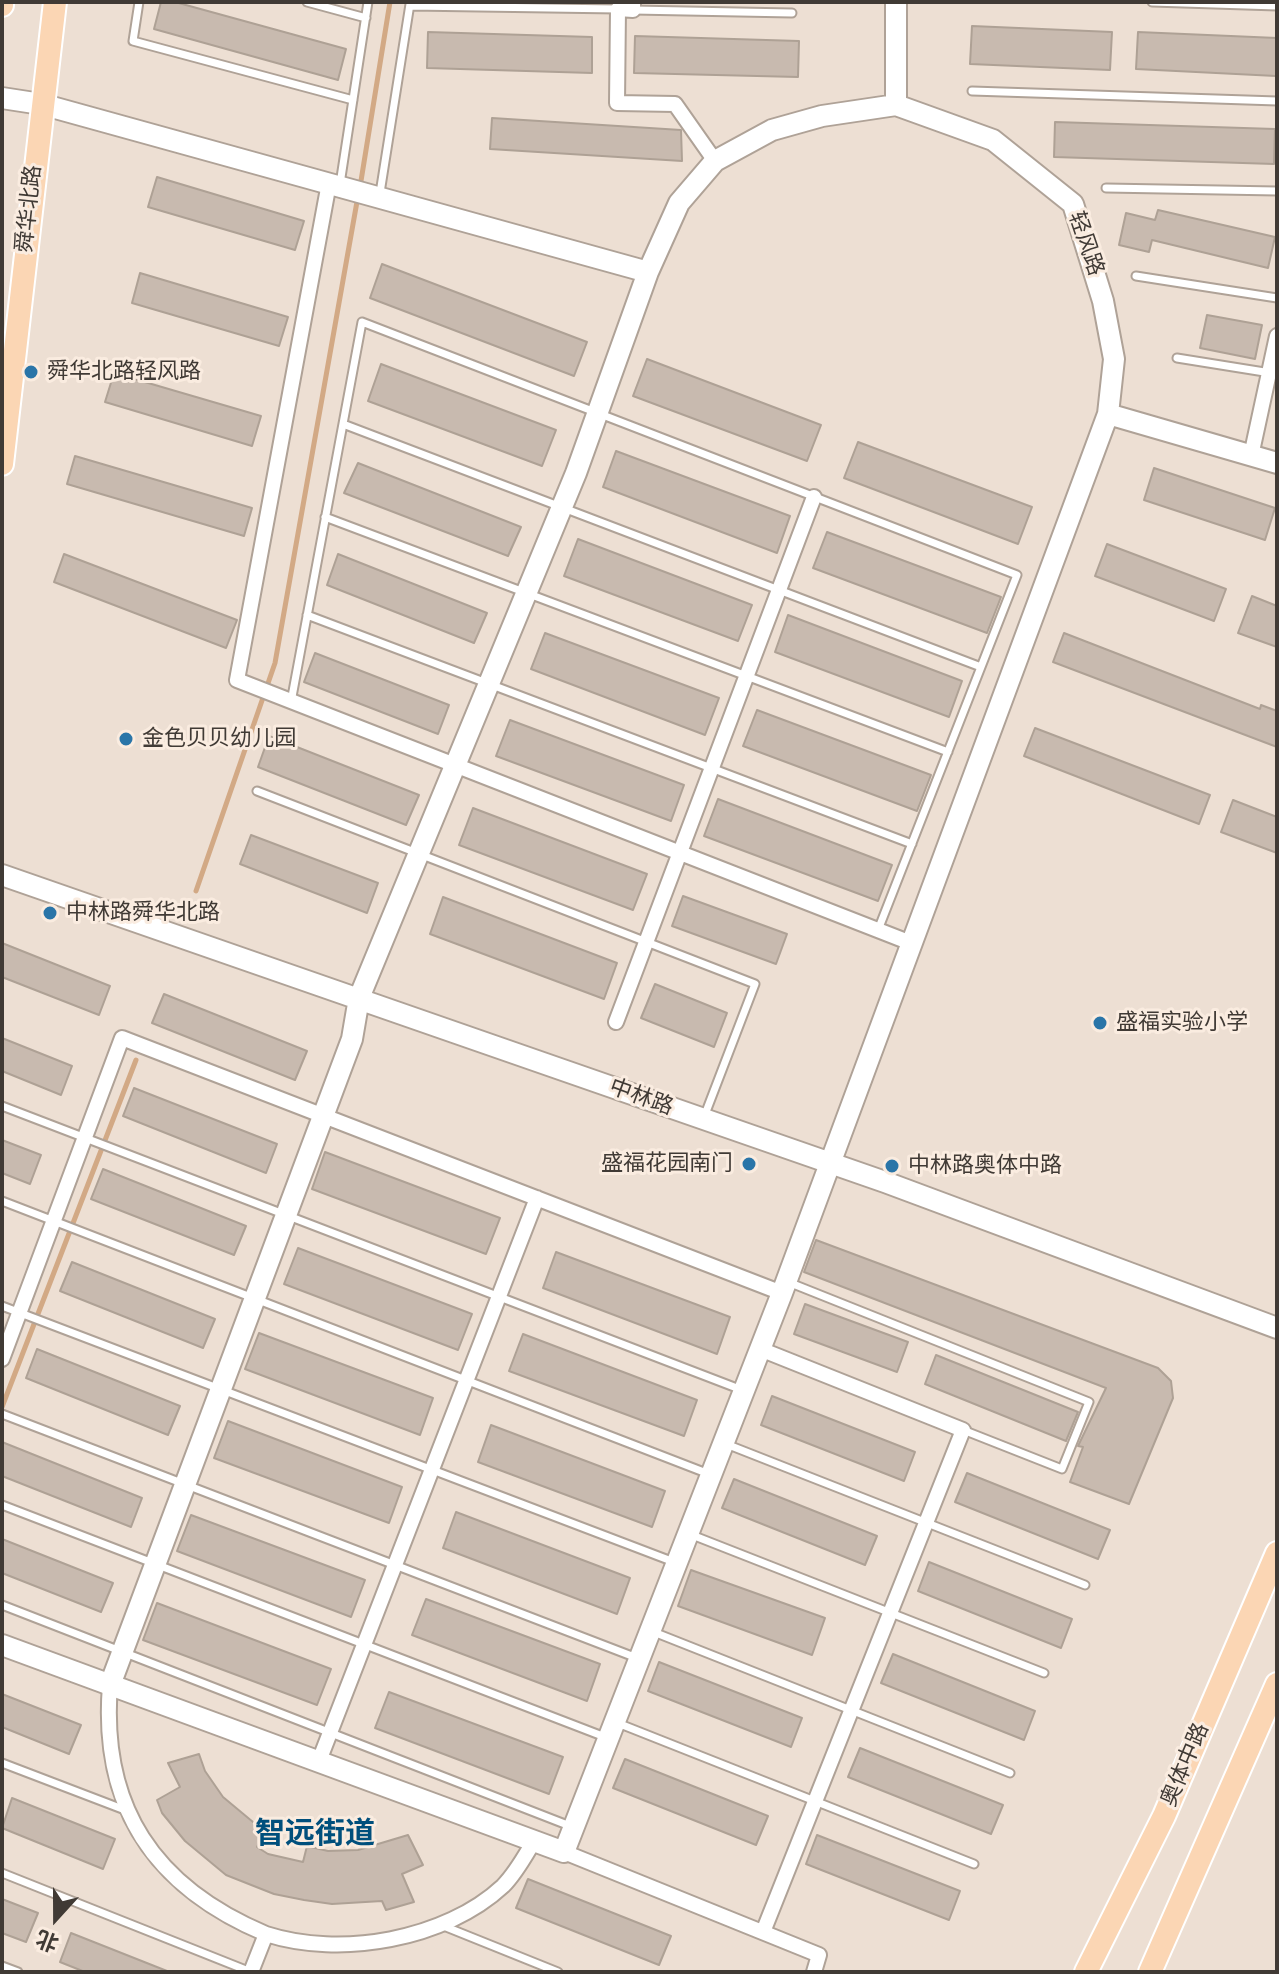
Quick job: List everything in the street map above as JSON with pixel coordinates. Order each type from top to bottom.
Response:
[{"type":"main road","name":"舜华北路","points":[[2,464],[55,2]]},
{"type":"main road","name":"奥体中路","points":[[1086,1972],[1164,1816],[1277,1553]]},
{"type":"main road","points":[[1150,1972],[1277,1684]]},
{"type":"street","points":[[534,1841],[503,1886],[477,1905],[437,1924],[375,1942],[287,1941],[266,1934],[233,1920],[172,1875],[148,1847],[125,1810],[116,1785],[110,1751],[110,1685],[352,1039],[359,998],[561,507],[648,272],[679,203],[715,161],[772,130],[822,116],[896,105],[896,2]]},
{"type":"street","points":[[628,7],[617,103],[675,104],[715,161]]},
{"type":"street","points":[[2,98],[41,104],[648,272]]},
{"type":"street","name":"轻风路","points":[[564,1852],[784,1287],[1108,414],[1114,359],[1103,301],[1073,204],[993,140],[896,105]]},
{"type":"street","points":[[353,190],[237,680],[911,943]]},
{"type":"street","points":[[1251,456],[1273,373],[1277,336]]},
{"type":"street","points":[[1108,414],[1277,463]]},
{"type":"street","points":[[616,1022],[814,497]]},
{"type":"street","name":"中林路","points":[[2,875],[828,1163],[1277,1328]]},
{"type":"street","points":[[2,1359],[24,1315],[59,1223],[90,1140],[122,1038],[537,1198],[784,1287]]},
{"type":"street","points":[[319,1761],[537,1198]]},
{"type":"street","points":[[760,1349],[963,1430],[763,1932]]},
{"type":"street","points":[[2,1645],[564,1852],[763,1932],[819,1955],[814,1972]]},
{"type":"street","points":[[251,1972],[266,1934]]},
{"type":"lane","points":[[139,2],[133,41],[353,100]]},
{"type":"lane","points":[[307,2],[366,18]]},
{"type":"lane","points":[[353,190],[353,100],[368,2]]},
{"type":"lane","points":[[1152,2],[1277,6]]},
{"type":"lane","points":[[353,190],[410,4],[792,13]]},
{"type":"lane","points":[[972,91],[1277,101]]},
{"type":"lane","points":[[1106,188],[1277,191]]},
{"type":"lane","points":[[1136,276],[1277,298]]},
{"type":"lane","points":[[290,703],[362,322],[1017,575],[878,930]]},
{"type":"lane","points":[[1177,358],[1273,373]]},
{"type":"lane","points":[[343,424],[981,667]]},
{"type":"lane","points":[[325,517],[948,752]]},
{"type":"lane","points":[[307,615],[912,844]]},
{"type":"lane","points":[[257,791],[755,984],[703,1119]]},
{"type":"lane","points":[[2,1106],[744,1390]]},
{"type":"lane","points":[[2,1201],[711,1475]]},
{"type":"lane","points":[[784,1287],[1089,1402],[1062,1469],[963,1430]]},
{"type":"lane","points":[[2,1306],[676,1563]]},
{"type":"lane","points":[[4,1415],[639,1659]]},
{"type":"lane","points":[[723,1443],[1085,1585]]},
{"type":"lane","points":[[2,1505],[364,1644],[815,1801],[974,1864]]},
{"type":"lane","points":[[688,1534],[1044,1673]]},
{"type":"lane","points":[[2,1605],[573,1827]]},
{"type":"lane","points":[[650,1631],[1010,1773]]},
{"type":"lane","points":[[2,1763],[125,1810]]},
{"type":"lane","points":[[2,1873],[251,1972]]},
{"type":"lane","points":[[437,1924],[558,1972]]},
{"type":"lane","points":[[2,1966],[18,1972]]},
{"type":"building","points":[[161,2],[175,2],[346,49],[338,80],[154,29]]},
{"type":"building","points":[[972,26],[1112,32],[1110,70],[970,64]]},
{"type":"building","points":[[428,32],[592,37],[592,73],[427,68]]},
{"type":"building","points":[[1138,32],[1277,38],[1276,76],[1136,69]]},
{"type":"building","points":[[635,36],[799,41],[798,77],[634,73]]},
{"type":"building","points":[[492,118],[681,130],[682,161],[490,149]]},
{"type":"building","points":[[1055,122],[1275,129],[1274,164],[1054,157]]},
{"type":"building","points":[[157,177],[304,221],[295,250],[148,207]]},
{"type":"building","points":[[1158,210],[1275,237],[1268,268],[1152,240],[1149,252],[1119,245],[1126,213],[1155,220]]},
{"type":"building","points":[[382,264],[587,342],[574,376],[370,298]]},
{"type":"building","points":[[140,273],[288,317],[279,346],[132,303]]},
{"type":"building","points":[[1207,315],[1262,325],[1255,359],[1200,348]]},
{"type":"building","points":[[647,359],[821,425],[807,461],[633,396]]},
{"type":"building","points":[[381,364],[556,430],[542,466],[368,401]]},
{"type":"building","points":[[114,373],[261,416],[252,446],[105,402]]},
{"type":"building","points":[[858,442],[1032,507],[1018,544],[844,478]]},
{"type":"building","points":[[616,451],[790,516],[777,553],[603,487]]},
{"type":"building","points":[[75,456],[252,508],[244,536],[67,484]]},
{"type":"building","points":[[358,463],[521,527],[508,556],[344,493]]},
{"type":"building","points":[[1154,468],[1275,508],[1265,540],[1144,500]]},
{"type":"building","points":[[827,532],[1001,597],[987,633],[813,568]]},
{"type":"building","points":[[578,539],[752,605],[738,641],[564,576]]},
{"type":"building","points":[[1107,544],[1226,589],[1214,621],[1095,576]]},
{"type":"building","points":[[64,554],[237,620],[226,648],[54,582]]},
{"type":"building","points":[[338,554],[487,613],[474,643],[327,585]]},
{"type":"building","points":[[1252,596],[1277,606],[1277,647],[1238,633]]},
{"type":"building","points":[[788,615],[962,681],[949,717],[775,652]]},
{"type":"building","points":[[545,633],[719,698],[705,735],[531,669]]},
{"type":"building","points":[[1064,633],[1260,709],[1261,705],[1277,711],[1277,747],[1053,662]]},
{"type":"building","points":[[315,653],[449,705],[438,734],[304,682]]},
{"type":"building","points":[[757,710],[931,775],[917,811],[743,746]]},
{"type":"building","points":[[510,720],[684,785],[671,821],[496,756]]},
{"type":"building","points":[[1035,728],[1210,795],[1199,824],[1024,756]]},
{"type":"building","points":[[269,736],[419,795],[406,825],[258,767]]},
{"type":"building","points":[[718,799],[892,865],[878,901],[704,836]]},
{"type":"building","points":[[1233,800],[1277,817],[1277,853],[1221,832]]},
{"type":"building","points":[[473,808],[647,874],[633,910],[459,845]]},
{"type":"building","points":[[251,835],[378,883],[367,913],[240,864]]},
{"type":"building","points":[[683,896],[787,934],[776,964],[672,926]]},
{"type":"building","points":[[443,897],[617,963],[604,999],[430,934]]},
{"type":"building","points":[[2,943],[110,986],[99,1015],[2,977]]},
{"type":"building","points":[[655,984],[727,1013],[714,1047],[641,1018]]},
{"type":"building","points":[[164,994],[307,1051],[295,1080],[152,1023]]},
{"type":"building","points":[[2,1038],[72,1066],[61,1095],[2,1071]]},
{"type":"building","points":[[134,1088],[277,1144],[266,1173],[123,1116]]},
{"type":"building","points":[[2,1140],[41,1155],[30,1184],[2,1173]]},
{"type":"building","points":[[325,1152],[500,1218],[486,1254],[312,1189]]},
{"type":"building","points":[[103,1169],[246,1226],[234,1255],[91,1199]]},
{"type":"building","points":[[816,1240],[1158,1368],[1171,1381],[1173,1398],[1129,1504],[1070,1482],[1083,1447],[1078,1446],[1106,1388],[804,1272]]},
{"type":"building","points":[[298,1248],[472,1314],[458,1350],[284,1284]]},
{"type":"building","points":[[556,1252],[730,1317],[717,1354],[543,1288]]},
{"type":"building","points":[[72,1262],[215,1319],[203,1348],[60,1291]]},
{"type":"building","points":[[805,1304],[908,1342],[897,1372],[794,1334]]},
{"type":"building","points":[[259,1333],[433,1398],[420,1435],[245,1369]]},
{"type":"building","points":[[523,1334],[697,1400],[684,1436],[509,1371]]},
{"type":"building","points":[[37,1349],[180,1406],[168,1435],[26,1378]]},
{"type":"building","points":[[936,1355],[1078,1412],[1066,1441],[925,1384]]},
{"type":"building","points":[[772,1396],[915,1452],[904,1481],[761,1425]]},
{"type":"building","points":[[228,1421],[402,1487],[389,1523],[214,1458]]},
{"type":"building","points":[[491,1425],[665,1491],[652,1527],[478,1462]]},
{"type":"building","points":[[2,1442],[142,1498],[131,1527],[2,1476]]},
{"type":"building","points":[[967,1473],[1110,1530],[1098,1559],[955,1502]]},
{"type":"building","points":[[734,1479],[877,1536],[865,1565],[722,1508]]},
{"type":"building","points":[[456,1512],[630,1578],[617,1614],[443,1548]]},
{"type":"building","points":[[191,1515],[365,1580],[351,1617],[177,1551]]},
{"type":"building","points":[[2,1539],[113,1583],[101,1612],[2,1573]]},
{"type":"building","points":[[929,1562],[1072,1619],[1061,1648],[918,1591]]},
{"type":"building","points":[[691,1570],[825,1618],[812,1655],[678,1606]]},
{"type":"building","points":[[426,1599],[600,1664],[587,1701],[412,1635]]},
{"type":"building","points":[[157,1603],[331,1669],[317,1705],[143,1640]]},
{"type":"building","points":[[893,1654],[1035,1711],[1024,1740],[881,1683]]},
{"type":"building","points":[[659,1662],[802,1718],[791,1747],[648,1691]]},
{"type":"building","points":[[389,1692],[563,1757],[549,1794],[375,1728]]},
{"type":"building","points":[[2,1694],[81,1725],[69,1754],[2,1727]]},
{"type":"building","points":[[860,1748],[1003,1805],[991,1834],[848,1777]]},
{"type":"building","points":[[199,1754],[205,1771],[223,1797],[265,1832],[257,1847],[268,1854],[303,1862],[307,1846],[328,1851],[358,1850],[408,1835],[423,1865],[402,1874],[414,1902],[386,1910],[382,1901],[332,1904],[304,1900],[274,1894],[226,1875],[185,1841],[162,1813],[157,1800],[180,1787],[168,1763]]},
{"type":"building","points":[[625,1759],[768,1816],[756,1845],[613,1788]]},
{"type":"building","points":[[12,1798],[115,1839],[103,1869],[2,1828]]},
{"type":"building","points":[[817,1835],[960,1891],[949,1920],[806,1864]]},
{"type":"building","points":[[528,1879],[671,1936],[659,1965],[516,1908]]},
{"type":"building","points":[[2,1899],[38,1913],[26,1942],[2,1933]]},
{"type":"building","points":[[71,1933],[167,1972],[85,1972],[60,1962]]},
{"type":"waterway","points":[[360,187],[390,2]]},
{"type":"waterway","points":[[196,891],[275,663],[358,196]]},
{"type":"waterway","points":[[2,1407],[136,1060]]},
{"type":"place","name":"舜华北路轻风路","points":[[31,372]]},
{"type":"place","name":"金色贝贝幼儿园","points":[[126,739]]},
{"type":"place","name":"中林路舜华北路","points":[[50,913]]},
{"type":"place","name":"盛福实验小学","points":[[1100,1023]]},
{"type":"place","name":"盛福花园南门","points":[[749,1164]]},
{"type":"place","name":"中林路奥体中路","points":[[892,1166]]},
{"type":"district","name":"智远街道","points":[[315,1835]]}]
